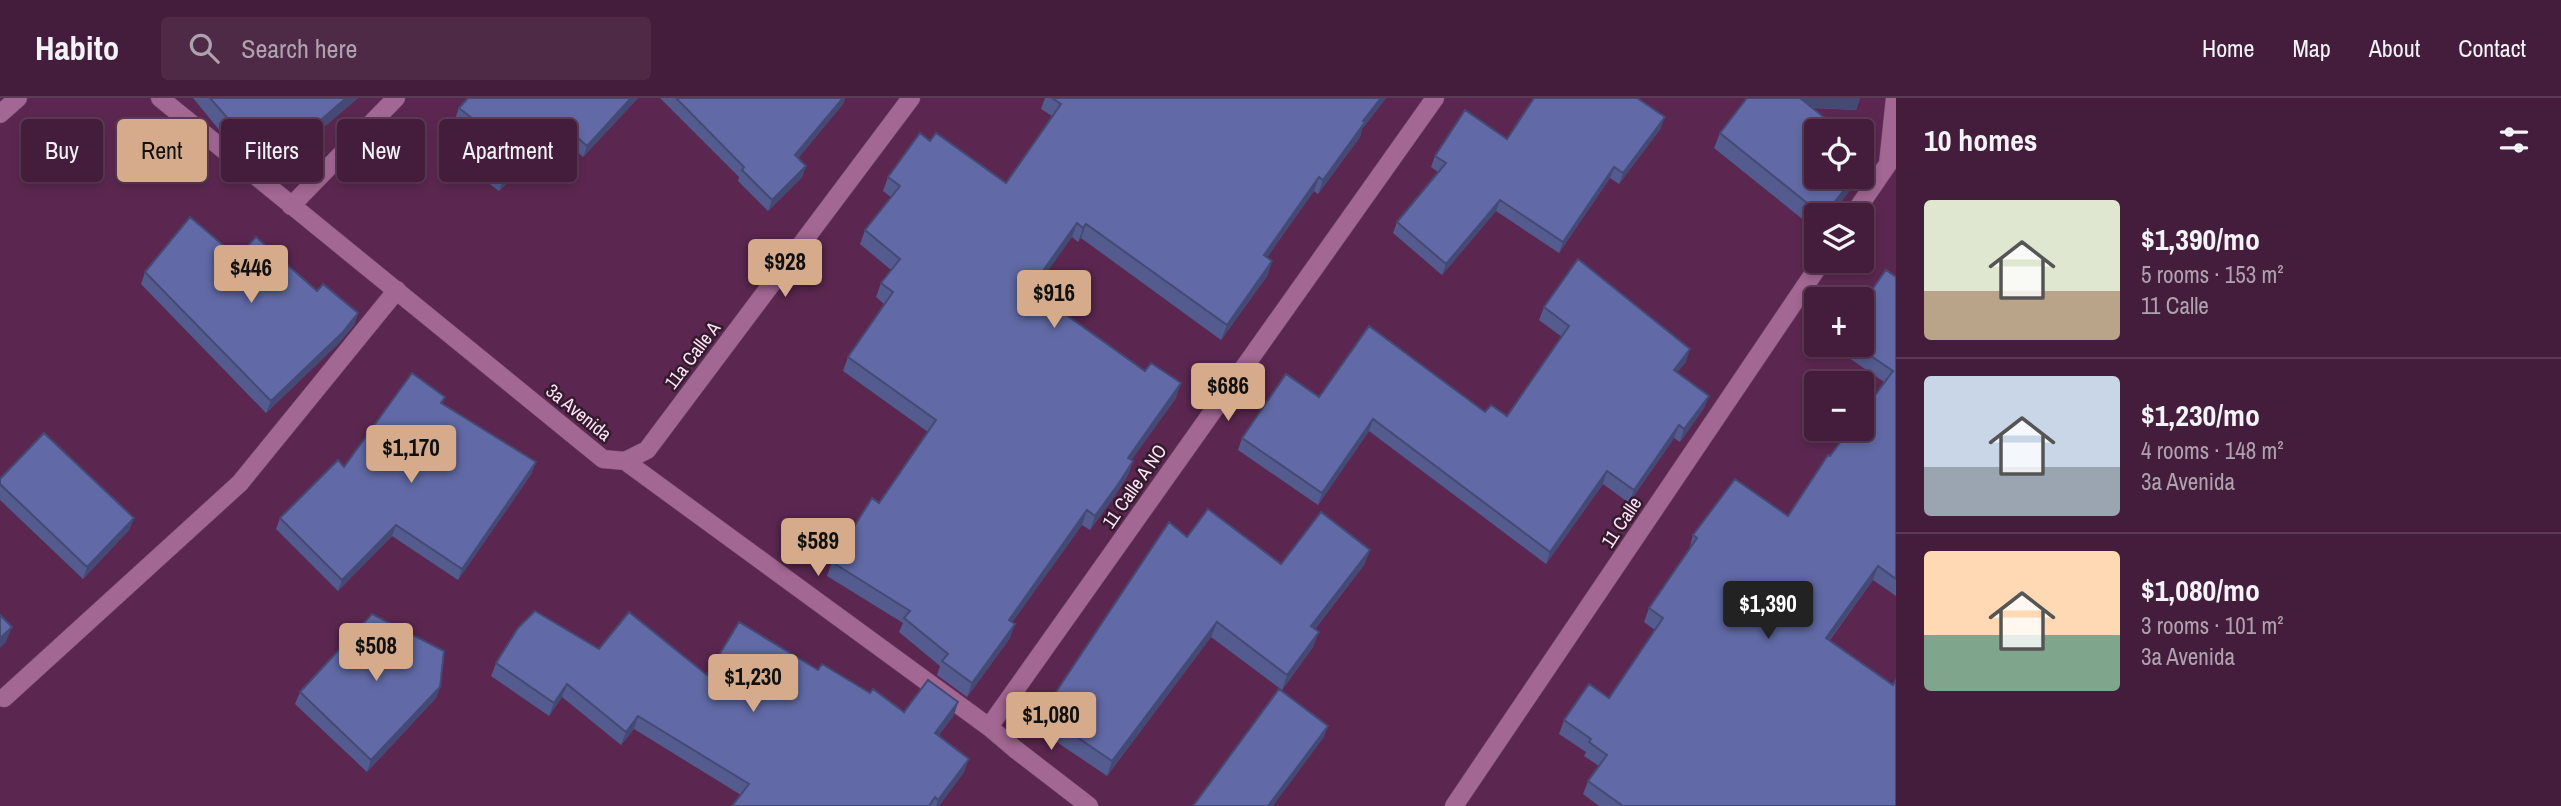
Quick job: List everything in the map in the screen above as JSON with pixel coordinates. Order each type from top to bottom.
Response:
[{"type":"street","points":[[0,114],[18,98]]},
{"type":"street","name":"3a Avenida","points":[[160,98],[603,459],[625,461],[989,727],[1089,806]]},
{"type":"street","points":[[291,206],[396,98]]},
{"type":"street","name":"11a Calle A","points":[[625,461],[647,450],[911,98]]},
{"type":"street","name":"11 Calle A NO","points":[[989,727],[1435,98]]},
{"type":"street","points":[[1861,203],[1888,164],[1895,98]]},
{"type":"street","name":"11 Calle","points":[[1454,806],[1814,273]]},
{"type":"street","points":[[4,698],[240,483],[397,290]]},
{"type":"building","points":[[210,98],[346,98],[322,119],[228,119]]},
{"type":"building","points":[[468,98],[631,98],[587,146],[577,137],[577,119],[473,119],[459,108]]},
{"type":"building","points":[[676,98],[843,98],[795,155],[806,166],[772,200],[742,170],[744,167]]},
{"type":"building","points":[[1052,98],[1381,98],[1323,180],[1319,177],[1264,255],[1272,261],[1227,325],[1086,224],[1083,228],[1077,223],[1030,289],[1145,371],[1151,363],[1181,383],[1128,458],[1133,461],[1119,483],[1095,516],[1087,510],[1009,620],[1015,624],[972,683],[942,661],[948,654],[904,618],[910,611],[832,562],[872,498],[879,503],[936,420],[848,357],[893,292],[881,283],[900,259],[865,230],[900,186],[888,177],[920,133],[930,141],[936,133],[1006,183],[1061,104]]},
{"type":"building","points":[[1534,98],[1637,98],[1665,117],[1623,173],[1614,167],[1563,242],[1500,200],[1446,264],[1397,222],[1446,163],[1435,156],[1465,110],[1507,139]]},
{"type":"building","points":[[1747,98],[1800,98],[1826,119],[1804,119],[1804,189],[1845,189],[1834,203],[1807,203],[1720,133]]},
{"type":"building","points":[[190,217],[237,257],[256,237],[317,291],[323,284],[358,313],[342,333],[271,401],[145,272]]},
{"type":"building","points":[[1578,259],[1690,349],[1674,370],[1709,396],[1684,429],[1679,425],[1634,490],[1607,471],[1550,552],[1373,419],[1322,493],[1242,438],[1286,374],[1319,397],[1369,326],[1485,412],[1491,405],[1507,416],[1569,326],[1544,307]]},
{"type":"building","points":[[1886,270],[1896,277],[1896,579],[1878,566],[1826,638],[1893,685],[1896,680],[1896,806],[1623,806],[1588,781],[1607,755],[1589,742],[1591,739],[1564,720],[1589,684],[1609,698],[1663,618],[1649,608],[1697,538],[1693,535],[1735,479],[1788,516],[1828,455],[1830,456],[1841,441],[1874,441],[1874,397],[1893,371],[1873,357],[1874,287]]},
{"type":"building","points":[[412,373],[445,397],[441,403],[536,462],[462,569],[396,525],[342,580],[280,518],[338,460],[344,467]]},
{"type":"building","points":[[44,433],[134,518],[87,567],[0,484],[0,479]]},
{"type":"building","points":[[1208,509],[1281,564],[1321,512],[1370,550],[1311,626],[1319,632],[1287,675],[1217,622],[1112,761],[1042,713],[1169,522],[1187,537]]},
{"type":"building","points":[[535,611],[599,649],[629,612],[707,675],[739,622],[818,670],[822,664],[870,693],[873,689],[904,712],[928,680],[958,702],[935,733],[969,759],[938,800],[935,797],[929,806],[732,806],[749,784],[638,716],[626,732],[567,684],[554,703],[496,663],[518,628]]},
{"type":"building","points":[[372,614],[444,651],[440,687],[371,760],[300,692]]},
{"type":"building","points":[[0,615],[12,627],[0,638]]},
{"type":"building","points":[[1279,689],[1328,726],[1268,806],[1193,806]]}]
